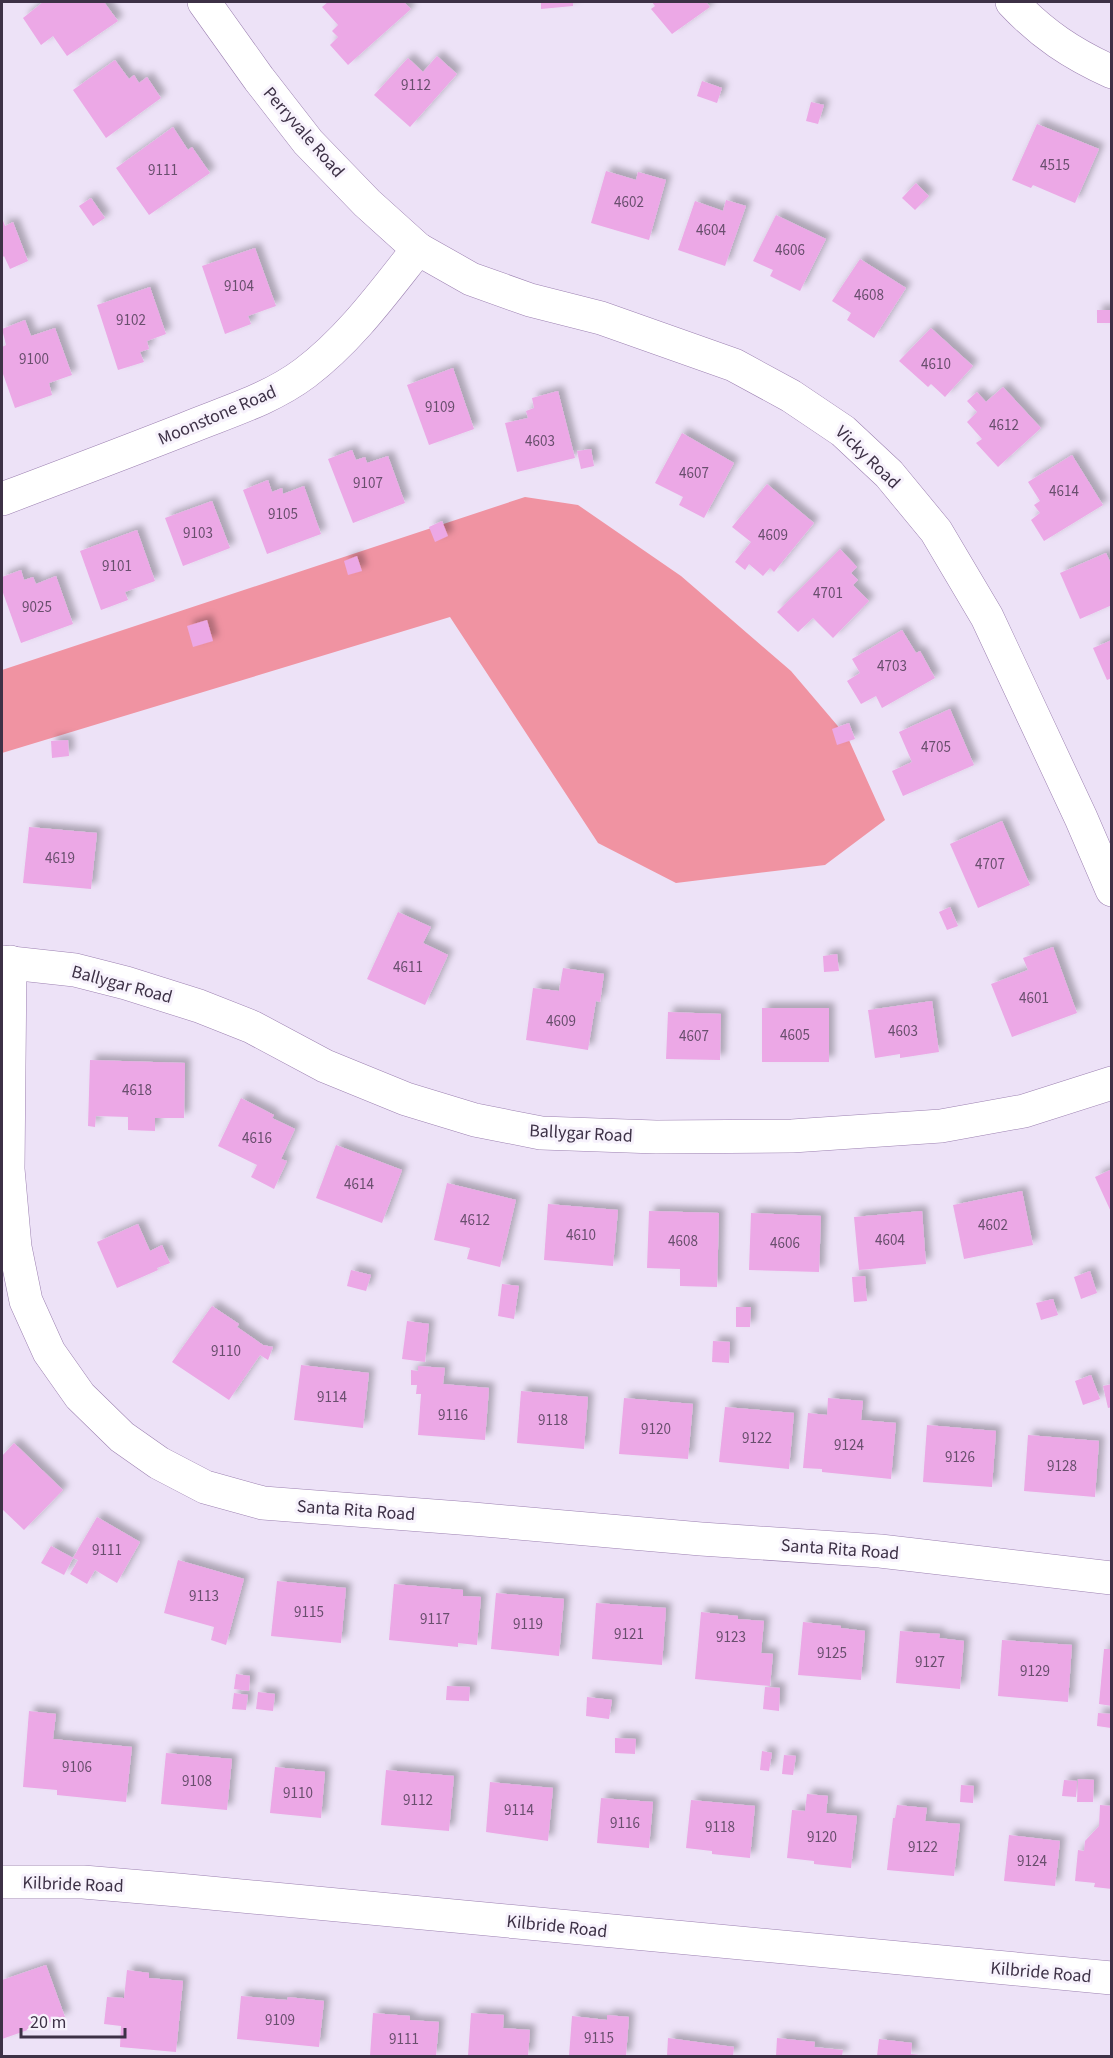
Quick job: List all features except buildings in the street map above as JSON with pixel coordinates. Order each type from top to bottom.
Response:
[{"type":"street","name":"Perryvale Road","points":[[204,2],[308,142],[367,203],[418,249]]},
{"type":"street","points":[[1012,2],[1034,25],[1082,59],[1112,72]]},
{"type":"street","name":"Moonstone Road","points":[[2,499],[235,411],[276,393],[337,346],[369,311],[418,249]]},
{"type":"street","name":"Vicky Road","points":[[418,249],[471,279],[530,300],[600,318],[734,365],[791,396],[851,438],[889,474],[936,531],[987,617],[1112,890]]},
{"type":"street","name":"Ballygar Road","points":[[6,962],[75,970],[199,1006],[252,1027],[325,1066],[406,1099],[475,1120],[541,1133],[656,1137],[792,1136],[941,1126],[1024,1111],[1112,1083]]},
{"type":"street","name":"Santa Rita Road","points":[[6,962],[8,1169],[15,1247],[26,1300],[48,1352],[80,1396],[122,1437],[159,1463],[205,1487],[263,1503],[701,1539],[880,1551],[1112,1578]]},
{"type":"street","name":"Kilbride Road","points":[[2,1882],[83,1882],[178,1890],[1112,1978]]},
{"type":"shaded area","points":[[525,497],[578,505],[681,576],[791,671],[848,738],[885,820],[825,865],[676,883],[598,843],[450,617],[2,753],[2,670]]}]
